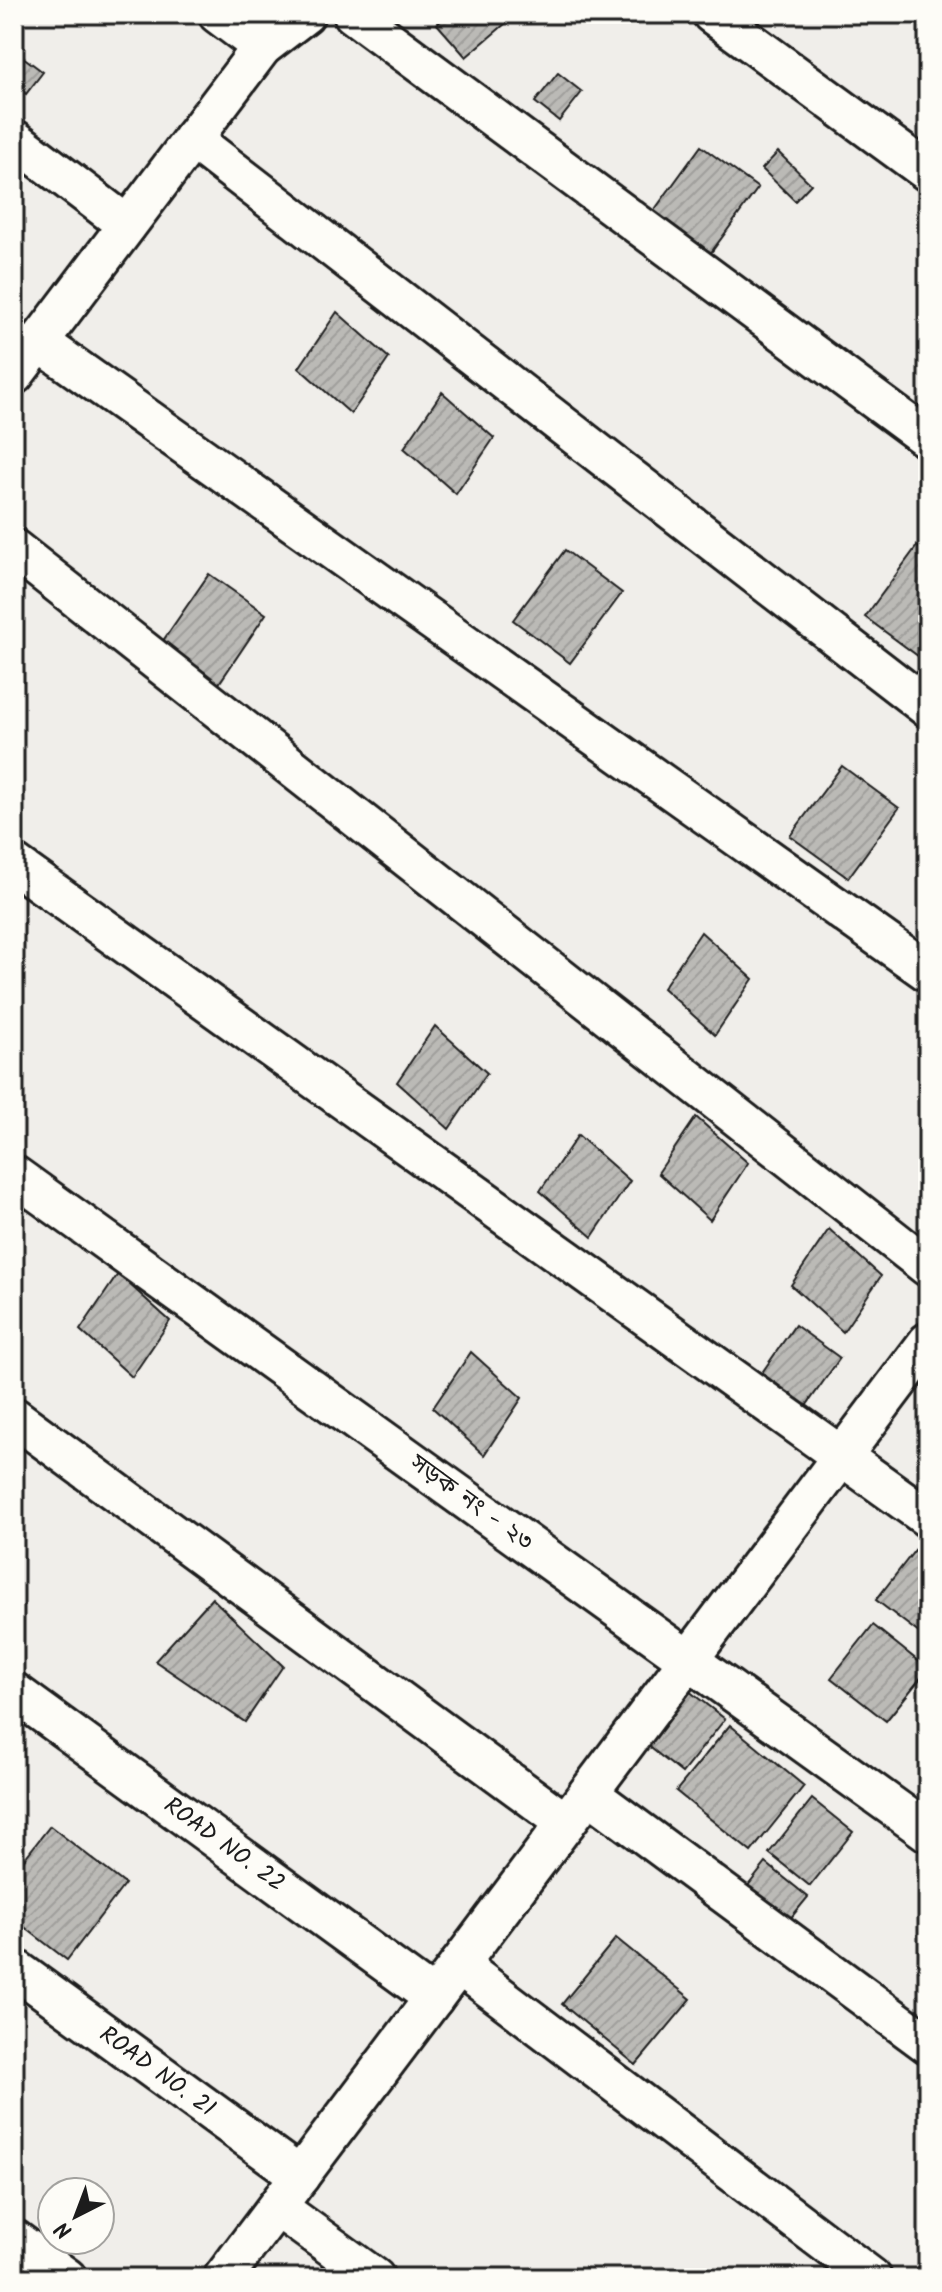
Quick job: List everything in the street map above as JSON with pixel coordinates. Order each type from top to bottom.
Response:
[{"type":"street","points":[[218,14],[267,30]]},
{"type":"street","points":[[14,375],[192,139],[267,30],[305,14]]},
{"type":"street","points":[[353,14],[928,439]]},
{"type":"street","points":[[712,14],[928,172]]},
{"type":"street","points":[[14,139],[127,225]]},
{"type":"street","points":[[192,139],[928,708]]},
{"type":"street","points":[[39,342],[928,972]]},
{"type":"street","points":[[14,549],[928,1267]]},
{"type":"street","points":[[14,864],[928,1518]]},
{"type":"street","name":"সড়ক নং - ২৩","points":[[14,1175],[928,1832]]},
{"type":"street","points":[[223,2278],[928,1342]]},
{"type":"street","points":[[14,1417],[566,1823]]},
{"type":"street","name":"ROAD NO. 22","points":[[14,1692],[434,1998]]},
{"type":"street","points":[[588,1793],[928,2044]]},
{"type":"street","points":[[459,1965],[872,2278]]},
{"type":"street","name":"ROAD NO. 21","points":[[14,1968],[300,2176]]},
{"type":"street","points":[[277,2207],[375,2278]]},
{"type":"street","points":[[14,2239],[67,2278]]},
{"type":"building","points":[[449,14],[496,14],[505,24],[466,57],[437,24]]},
{"type":"building","points":[[15,51],[43,72],[26,94],[14,85]]},
{"type":"building","points":[[558,73],[582,92],[559,121],[535,102]]},
{"type":"building","points":[[701,146],[758,188],[707,258],[650,216]]},
{"type":"building","points":[[778,152],[811,184],[795,201],[762,169]]},
{"type":"building","points":[[337,312],[389,358],[351,414],[299,368]]},
{"type":"building","points":[[442,392],[494,438],[456,494],[404,448]]},
{"type":"building","points":[[917,546],[928,555],[928,651],[922,659],[865,617]]},
{"type":"building","points":[[565,550],[622,593],[570,663],[513,620]]},
{"type":"building","points":[[209,574],[266,614],[218,685],[160,645]]},
{"type":"building","points":[[842,766],[899,808],[848,878],[790,836]]},
{"type":"building","points":[[701,932],[753,979],[715,1035],[663,988]]},
{"type":"building","points":[[435,1026],[487,1073],[449,1129],[397,1082]]},
{"type":"building","points":[[696,1117],[748,1163],[710,1220],[658,1173]]},
{"type":"building","points":[[578,1135],[630,1181],[592,1237],[540,1191]]},
{"type":"building","points":[[829,1229],[881,1276],[843,1332],[791,1285]]},
{"type":"building","points":[[118,1274],[170,1321],[132,1377],[80,1330]]},
{"type":"building","points":[[795,1325],[840,1358],[806,1406],[761,1374]]},
{"type":"building","points":[[471,1352],[522,1398],[484,1455],[433,1408]]},
{"type":"building","points":[[918,1546],[928,1554],[928,1640],[876,1600]]},
{"type":"building","points":[[212,1598],[283,1666],[245,1722],[155,1661]]},
{"type":"building","points":[[873,1625],[928,1669],[886,1721],[831,1678]]},
{"type":"building","points":[[684,1687],[725,1719],[682,1773],[641,1740]]},
{"type":"building","points":[[730,1725],[804,1786],[751,1852],[676,1791]]},
{"type":"building","points":[[812,1799],[853,1832],[810,1886],[769,1853]]},
{"type":"building","points":[[50,1826],[125,1884],[67,1960],[14,1919],[14,1872]]},
{"type":"building","points":[[766,1863],[808,1897],[785,1925],[743,1892]]},
{"type":"building","points":[[616,1938],[691,1999],[636,2065],[562,2004]]}]
